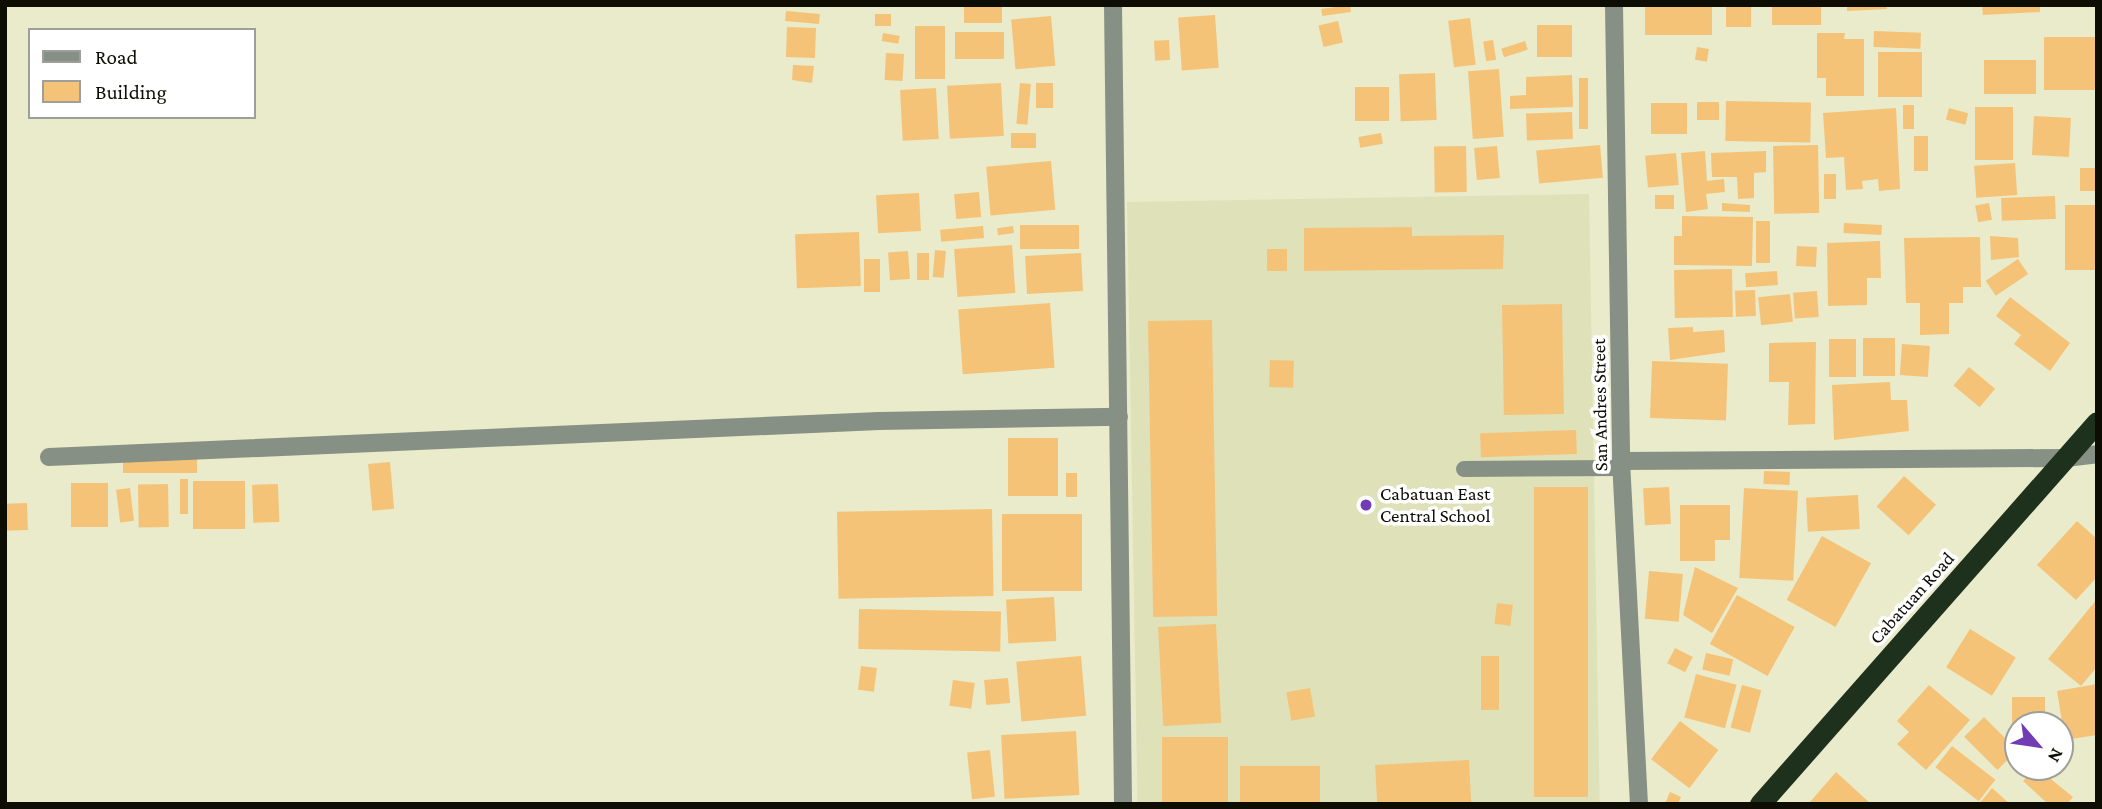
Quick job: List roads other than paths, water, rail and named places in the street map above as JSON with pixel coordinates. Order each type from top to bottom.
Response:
[{"type":"highway","name":"Cabatuan Road","points":[[1760,804],[2097,422]]},
{"type":"street","points":[[1113,5],[1123,804]]},
{"type":"street","name":"San Andres Street","points":[[1614,5],[1622,465],[1639,804]]},
{"type":"street","points":[[49,457],[879,421],[1119,417]]},
{"type":"street","points":[[1622,465],[2066,458],[2097,454]]},
{"type":"lane","points":[[1464,469],[1622,465]]},
{"type":"place","name":"Cabatuan East Central School","points":[[1366,505]]}]
